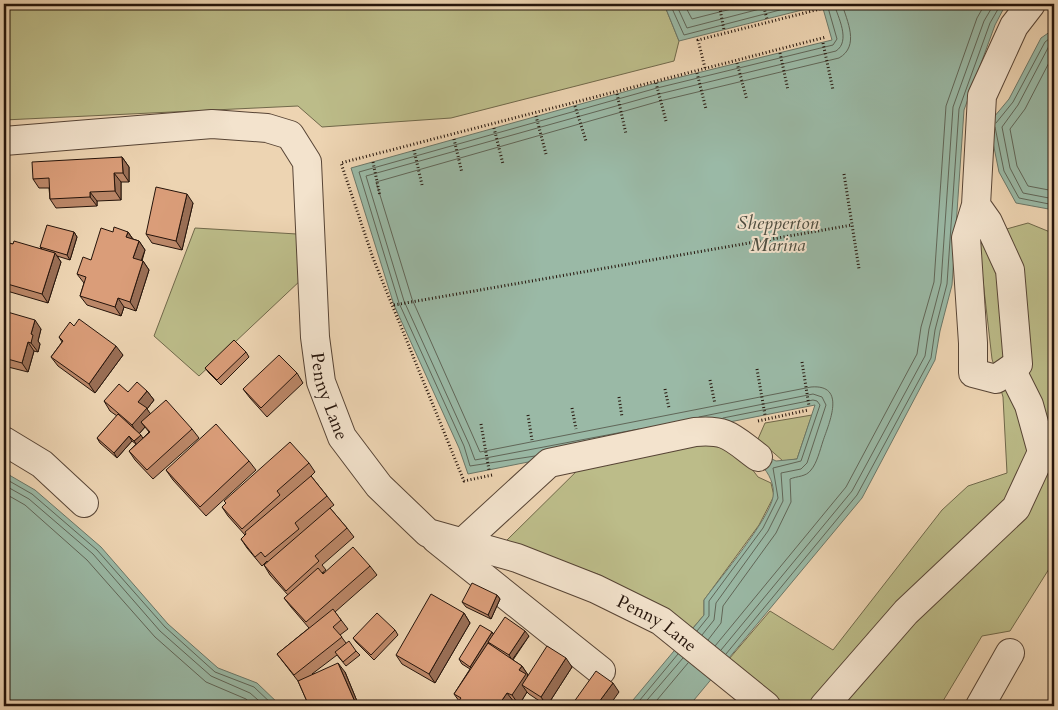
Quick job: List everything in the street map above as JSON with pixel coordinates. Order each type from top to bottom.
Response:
[{"type":"street","points":[[976,205],[988,222],[1010,270],[1018,364],[996,378],[972,372],[973,344],[966,238],[976,205],[982,96],[1014,26],[1031,4]]},
{"type":"street","name":"Penny Lane","points":[[4,141],[212,124],[267,128],[290,136],[307,162],[315,336],[321,382],[342,437],[380,486],[428,533],[517,558],[596,590],[661,621],[757,699]]},
{"type":"street","points":[[824,706],[906,612],[1016,508],[1042,452],[1029,405],[1011,369]]},
{"type":"street","points":[[463,542],[549,463],[694,432],[716,430],[726,434],[758,457]]},
{"type":"street","points":[[4,441],[42,464],[84,503]]},
{"type":"street","points":[[428,533],[601,670]]},
{"type":"street","points":[[980,706],[1010,653]]},
{"type":"path","points":[[719,4],[724,30]]},
{"type":"path","points":[[764,4],[767,19]]},
{"type":"path","points":[[704,68],[698,40],[820,9]]},
{"type":"path","points":[[502,473],[464,481],[373,258],[341,163],[826,37]]},
{"type":"path","points":[[823,43],[833,90]]},
{"type":"path","points":[[780,53],[788,90]]},
{"type":"path","points":[[737,63],[747,100]]},
{"type":"path","points":[[697,73],[706,109]]},
{"type":"path","points":[[656,83],[666,121]]},
{"type":"path","points":[[617,94],[626,134]]},
{"type":"path","points":[[575,106],[586,141]]},
{"type":"path","points":[[536,116],[546,154]]},
{"type":"path","points":[[494,128],[502,164]]},
{"type":"path","points":[[454,140],[462,173]]},
{"type":"path","points":[[414,150],[422,185]]},
{"type":"path","points":[[373,162],[380,196]]},
{"type":"path","points":[[844,174],[859,269]]},
{"type":"path","points":[[394,305],[852,225]]},
{"type":"path","points":[[716,430],[809,408],[802,362]]},
{"type":"path","points":[[757,369],[765,415]]},
{"type":"path","points":[[481,424],[489,470]]},
{"type":"green space","points":[[19,4],[664,4],[679,41],[674,61],[451,118],[322,127],[298,106],[4,120],[4,9]]},
{"type":"green space","points":[[1028,223],[1050,232],[1054,245],[1054,561],[1010,631],[982,636],[940,706],[787,706],[729,659],[770,611],[833,650],[942,510],[968,486],[1007,473],[1003,397],[992,359],[978,237]]},
{"type":"green space","points":[[195,228],[297,234],[302,279],[199,376],[154,336]]},
{"type":"green space","points":[[812,415],[797,459],[783,461],[758,439],[765,423]]},
{"type":"green space","points":[[713,436],[739,452],[758,477],[771,483],[774,496],[759,525],[704,600],[704,615],[693,628],[600,575],[506,541],[590,458]]},
{"type":"water","name":"Shepperton Marina","points":[[664,4],[1006,4],[995,25],[964,110],[952,285],[940,331],[935,360],[862,498],[689,706],[628,706],[704,615],[704,600],[754,534],[770,507],[773,488],[769,475],[761,465],[770,458],[776,461],[797,459],[815,405],[468,474],[459,448],[394,305],[351,168],[656,83],[832,40],[822,5],[679,41]]},
{"type":"water","points":[[1054,29],[1054,210],[1016,203],[999,172],[989,123],[1009,99],[1041,38]]},
{"type":"water","points":[[4,472],[35,490],[101,547],[168,624],[218,668],[257,683],[281,706],[4,706]]},
{"type":"building","points":[[122,157],[123,173],[114,173],[115,191],[90,192],[90,197],[50,199],[49,178],[33,179],[32,162]]},
{"type":"building","points":[[156,187],[187,194],[176,241],[146,234]]},
{"type":"building","points":[[47,225],[74,232],[67,255],[40,247]]},
{"type":"building","points":[[114,227],[128,232],[126,237],[139,241],[133,258],[143,261],[130,302],[118,298],[115,307],[80,296],[86,277],[77,274],[83,257],[91,260],[101,228],[113,232]]},
{"type":"building","points":[[14,241],[55,253],[42,294],[4,283],[4,242],[13,244]]},
{"type":"building","points":[[4,311],[35,320],[31,334],[33,335],[31,343],[28,342],[22,363],[4,358]]},
{"type":"building","points":[[79,319],[116,346],[89,384],[51,357],[63,341],[59,337],[70,322],[74,326]]},
{"type":"building","points":[[234,340],[246,352],[217,380],[205,368]]},
{"type":"building","points":[[279,355],[297,373],[261,408],[243,389]]},
{"type":"building","points":[[137,382],[147,391],[138,402],[147,408],[132,425],[104,401],[119,384],[128,392]]},
{"type":"building","points":[[166,400],[192,429],[147,470],[129,451],[150,432],[141,422]]},
{"type":"building","points":[[118,414],[141,435],[134,441],[129,436],[114,453],[97,438]]},
{"type":"building","points":[[216,424],[249,461],[200,507],[166,470]]},
{"type":"building","points":[[290,442],[309,463],[277,491],[280,495],[242,529],[222,507],[226,503],[224,501]]},
{"type":"building","points":[[311,476],[327,496],[295,523],[299,529],[265,557],[261,552],[255,557],[241,539],[246,534],[245,532]]},
{"type":"building","points":[[330,508],[347,528],[315,556],[319,561],[286,591],[264,565]]},
{"type":"building","points":[[353,547],[370,566],[306,622],[284,598],[318,568],[323,574]]},
{"type":"building","points":[[472,583],[497,595],[488,615],[462,602]]},
{"type":"building","points":[[431,594],[464,613],[429,674],[396,655]]},
{"type":"building","points":[[333,609],[341,620],[333,627],[342,637],[294,675],[277,654]]},
{"type":"building","points":[[377,613],[395,630],[371,655],[353,638]]},
{"type":"building","points":[[505,617],[525,631],[509,655],[488,642]]},
{"type":"building","points":[[480,625],[492,632],[470,667],[459,659]]},
{"type":"building","points":[[349,641],[356,651],[343,662],[335,652]]},
{"type":"building","points":[[488,643],[522,666],[519,670],[526,674],[512,695],[507,693],[498,706],[455,706],[461,698],[454,694]]},
{"type":"building","points":[[547,646],[566,658],[541,697],[522,685]]},
{"type":"building","points":[[338,663],[355,702],[344,706],[309,706],[298,681]]},
{"type":"building","points":[[596,671],[613,683],[596,706],[571,706]]}]
